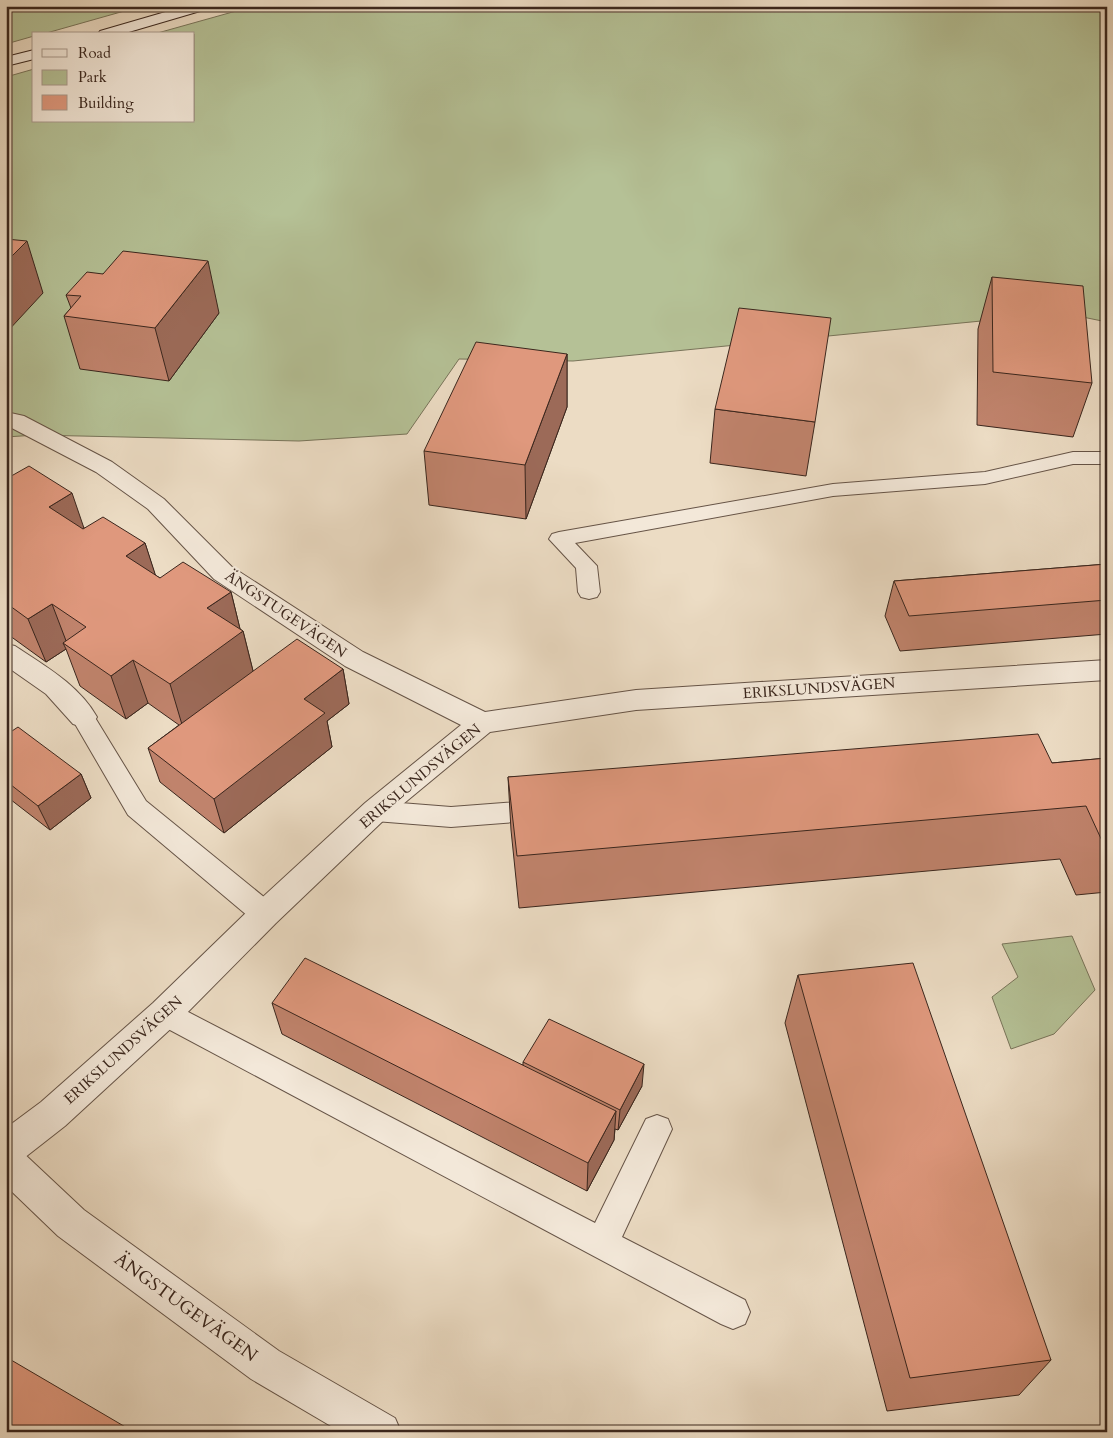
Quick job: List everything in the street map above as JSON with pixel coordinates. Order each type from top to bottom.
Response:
[{"type":"street","points":[[112,32],[202,6]]},
{"type":"street","points":[[6,62],[32,55]]},
{"type":"street","name":"ÄNGSTUGEVÄGEN","points":[[6,418],[16,421],[104,467],[156,504],[223,573],[354,659],[482,723]]},
{"type":"street","points":[[6,653],[56,687],[82,717]]},
{"type":"street","name":"ERIKSLUNDSVÄGEN","points":[[6,1150],[53,1114],[166,1013],[265,914],[375,811],[482,723],[636,700],[1107,670]]},
{"type":"street","name":"ÄNGSTUGEVÄGEN","points":[[6,1161],[72,1223],[265,1365],[381,1432]]},
{"type":"lane","points":[[589,592],[586,566],[559,539],[755,506],[833,490],[985,478],[1073,458],[1107,458]]},
{"type":"lane","points":[[82,717],[137,808],[265,914]]},
{"type":"lane","points":[[375,811],[451,817],[569,808]]},
{"type":"lane","points":[[166,1013],[363,1120],[733,1312]]},
{"type":"lane","points":[[602,1243],[657,1128]]},
{"type":"green space","points":[[20,6],[142,6],[50,32],[32,32],[32,37],[6,44],[6,11]]},
{"type":"green space","points":[[254,6],[1107,6],[1107,322],[1063,313],[573,361],[459,359],[407,434],[299,441],[36,435],[6,437],[6,77],[32,70],[32,122],[195,122],[195,32],[161,32]]},
{"type":"green space","points":[[1072,936],[1095,990],[1054,1034],[1011,1049],[992,997],[1018,977],[1002,944]]},
{"type":"building","points":[[6,239],[27,241],[6,262]]},
{"type":"building","points":[[123,251],[208,261],[155,328],[64,316],[81,296],[66,295],[87,272],[103,274]]},
{"type":"building","points":[[992,277],[1083,286],[1092,383],[993,372]]},
{"type":"building","points":[[739,308],[831,318],[815,422],[715,409]]},
{"type":"building","points":[[476,342],[567,354],[525,465],[424,451]]},
{"type":"building","points":[[29,466],[72,493],[49,507],[83,529],[103,517],[145,543],[126,556],[160,578],[183,562],[231,592],[207,608],[243,631],[170,684],[133,660],[111,676],[63,643],[86,627],[52,604],[28,619],[6,603],[6,577],[10,575],[6,573],[6,479]]},
{"type":"building","points":[[1107,564],[1107,600],[909,616],[894,581]]},
{"type":"building","points":[[297,639],[343,669],[304,699],[325,713],[214,799],[148,748]]},
{"type":"building","points":[[18,727],[81,774],[38,806],[6,781],[6,735]]},
{"type":"building","points":[[1038,734],[1052,763],[1107,758],[1107,843],[1103,843],[1086,806],[517,856],[508,777]]},
{"type":"building","points":[[305,958],[616,1111],[588,1163],[272,1003]]},
{"type":"building","points":[[913,963],[1051,1360],[910,1378],[798,975]]},
{"type":"building","points":[[549,1019],[644,1064],[620,1110],[523,1062]]},
{"type":"building","points":[[6,1357],[134,1432],[6,1432]]}]
